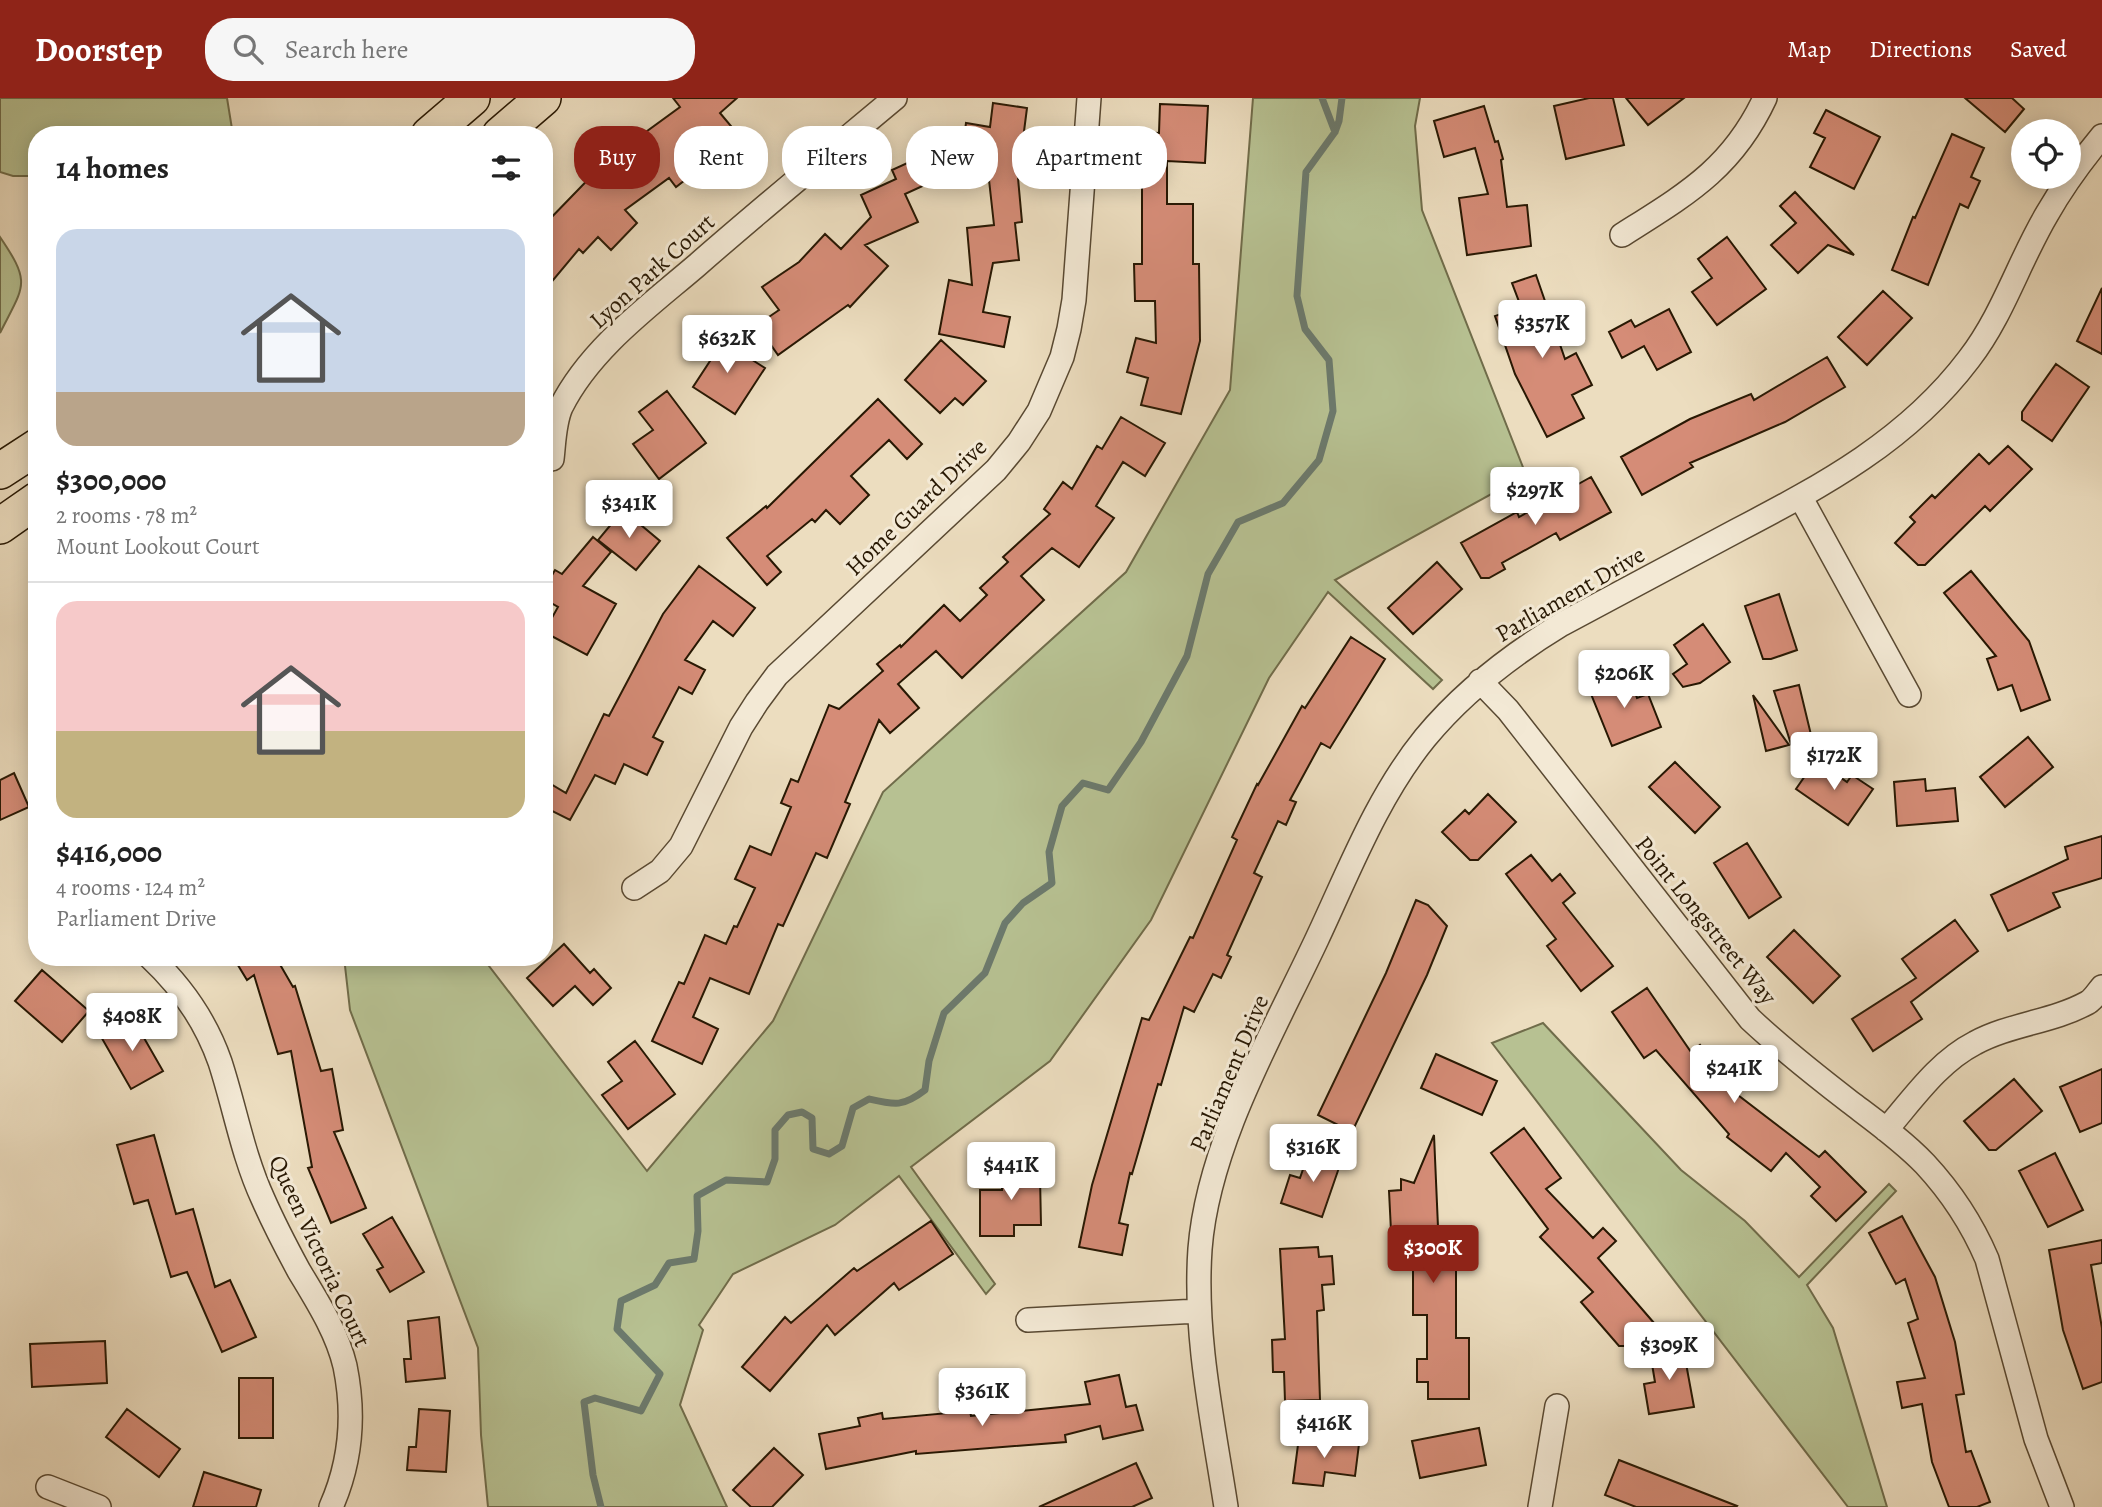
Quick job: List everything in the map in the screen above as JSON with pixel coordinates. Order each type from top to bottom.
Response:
[{"type":"main road","points":[[439,126],[472,98]]},
{"type":"main road","points":[[510,126],[543,98]]},
{"type":"main road","points":[[0,471],[28,453]]},
{"type":"main road","points":[[0,526],[28,506]]},
{"type":"street","name":"Lyon Park Court","points":[[553,449],[556,420],[562,407],[574,385],[609,343],[736,231],[895,98]]},
{"type":"street","name":"Home Guard Drive","points":[[634,888],[660,871],[681,846],[741,727],[778,675],[996,470],[1020,442],[1039,411],[1062,357],[1074,300],[1089,98]]},
{"type":"street","points":[[1622,235],[1691,192],[1710,175],[1745,134],[1765,98]]},
{"type":"street","name":"Parliament Drive","points":[[1226,1507],[1198,1311],[1200,1248],[1207,1203],[1222,1151],[1245,1091],[1391,787],[1422,741],[1480,681],[1525,647],[1562,624],[1801,498],[1887,443],[1918,416],[1950,383],[1992,326],[2046,215],[2079,164],[2102,135]]},
{"type":"street","points":[[1801,498],[1909,695]]},
{"type":"street","name":"Point Longstreet Way","points":[[1480,681],[1508,710],[1750,1019],[1786,1053],[1886,1129],[1924,1163],[1956,1202],[1977,1236],[1995,1282],[2036,1439],[2062,1507]]},
{"type":"street","name":"Queen Victoria Court","points":[[158,966],[179,988],[206,1031],[219,1061],[245,1151],[262,1196],[289,1252],[329,1323],[338,1346],[344,1365],[351,1418],[348,1455],[331,1507]]},
{"type":"street","points":[[1886,1129],[1938,1070],[1973,1043],[2007,1028],[2040,1020],[2089,1002],[2102,988]]},
{"type":"street","points":[[1028,1320],[1062,1316],[1198,1311]]},
{"type":"street","points":[[1540,1507],[1557,1405]]},
{"type":"street","points":[[48,1487],[99,1507]]},
{"type":"green space","points":[[0,98],[227,98],[232,126],[28,126],[28,176],[13,176],[0,172]]},
{"type":"green space","points":[[1253,98],[1420,98],[1415,126],[1422,210],[1526,475],[1335,580],[1442,680],[1433,689],[1328,592],[1269,678],[1151,920],[1050,1061],[911,1167],[995,1284],[986,1294],[899,1176],[835,1225],[733,1274],[699,1325],[703,1330],[680,1405],[727,1507],[488,1507],[481,1435],[478,1348],[350,1010],[345,966],[489,966],[647,1171],[773,1021],[883,792],[1126,572],[1230,390]]},
{"type":"green space","points":[[0,237],[17,265],[21,285],[15,304],[0,333]]},
{"type":"green space","points":[[1543,1023],[1681,1170],[1745,1221],[1799,1277],[1889,1184],[1896,1191],[1807,1285],[1833,1328],[1887,1507],[1848,1507],[1492,1043]]},
{"type":"building","points":[[673,98],[737,98],[720,113],[731,126],[674,126],[674,184],[669,178],[660,185],[660,126],[654,126],[680,107]]},
{"type":"building","points":[[1589,98],[1613,98],[1624,145],[1566,159],[1554,106]]},
{"type":"building","points":[[1626,98],[1684,98],[1648,125]]},
{"type":"building","points":[[1965,98],[2012,98],[2024,109],[2016,119],[2011,119],[2011,125],[2005,132]]},
{"type":"building","points":[[993,103],[1027,108],[1025,126],[1012,126],[1012,189],[1019,189],[1022,222],[1015,223],[1019,260],[993,263],[983,312],[1010,317],[1004,347],[939,334],[949,280],[972,285],[967,228],[994,225],[990,189],[998,189],[998,126],[990,126]]},
{"type":"building","points":[[1160,104],[1208,106],[1205,163],[1167,161],[1167,126],[1159,126]]},
{"type":"building","points":[[1484,106],[1503,159],[1507,207],[1527,205],[1531,246],[1467,255],[1459,198],[1488,194],[1475,148],[1444,157],[1434,121]]},
{"type":"building","points":[[1826,110],[1880,137],[1854,189],[1810,167],[1825,138],[1814,133]]},
{"type":"building","points":[[1952,134],[1984,148],[1971,177],[1980,181],[1968,208],[1960,204],[1928,285],[1892,270],[1913,217],[1915,218]]},
{"type":"building","points":[[906,164],[906,189],[916,189],[905,194],[918,222],[865,245],[888,266],[850,307],[848,305],[778,355],[757,325],[779,310],[762,287],[799,262],[825,234],[841,249],[871,217],[861,195],[874,189],[892,189],[892,181],[896,179],[892,170]]},
{"type":"building","points":[[579,189],[654,189],[625,210],[637,223],[611,250],[598,237],[583,253],[579,249],[553,280],[553,216]]},
{"type":"building","points":[[1142,189],[1167,189],[1167,204],[1193,204],[1193,264],[1199,264],[1200,341],[1181,414],[1141,405],[1148,378],[1127,372],[1136,338],[1156,343],[1155,301],[1135,301],[1134,264],[1142,264]]},
{"type":"building","points":[[1795,192],[1854,255],[1828,245],[1798,273],[1771,245],[1796,223],[1780,206]]},
{"type":"building","points":[[1727,237],[1766,289],[1717,325],[1692,292],[1712,278],[1698,259]]},
{"type":"building","points":[[1536,275],[1565,359],[1576,353],[1592,385],[1572,395],[1584,418],[1547,437],[1515,374],[1495,316],[1521,307],[1512,283]]},
{"type":"building","points":[[2102,288],[2102,354],[2077,341]]},
{"type":"building","points":[[1883,291],[1912,318],[1867,365],[1838,337]]},
{"type":"building","points":[[1669,309],[1691,352],[1657,370],[1644,346],[1622,358],[1609,332],[1631,320],[1635,327]]},
{"type":"building","points":[[713,335],[765,368],[735,414],[693,387],[710,361],[701,355]]},
{"type":"building","points":[[941,340],[986,381],[963,405],[955,398],[940,413],[905,380]]},
{"type":"building","points":[[1827,357],[1845,387],[1785,422],[1690,463],[1693,467],[1642,495],[1621,457],[1690,419],[1751,394],[1754,400]]},
{"type":"building","points":[[2056,364],[2089,387],[2052,441],[2022,420],[2022,412]]},
{"type":"building","points":[[667,391],[706,443],[659,479],[633,444],[653,430],[639,412]]},
{"type":"building","points":[[878,399],[922,444],[907,459],[889,440],[851,476],[869,495],[840,524],[826,510],[815,522],[812,519],[767,556],[781,572],[767,585],[727,538],[766,506],[767,508]]},
{"type":"building","points":[[1121,417],[1165,443],[1145,476],[1123,462],[1096,506],[1114,518],[1079,567],[1052,548],[1021,576],[1044,600],[962,678],[936,651],[898,684],[919,708],[890,733],[879,720],[845,802],[850,804],[827,858],[816,853],[783,926],[778,924],[749,994],[710,978],[693,1017],[718,1029],[702,1064],[652,1041],[679,982],[684,984],[705,935],[726,944],[734,926],[737,927],[755,888],[735,879],[750,846],[771,855],[791,807],[781,803],[791,779],[798,782],[829,705],[839,709],[883,671],[877,664],[900,645],[901,647],[944,605],[960,621],[987,595],[980,588],[1008,562],[1003,557],[1050,514],[1044,509],[1063,482],[1072,489],[1097,446],[1102,449]]},
{"type":"building","points":[[2008,446],[2032,469],[1990,511],[1985,506],[1925,565],[1918,565],[1895,543],[1915,522],[1910,517],[1932,495],[1935,498],[1979,454],[1989,464]]},
{"type":"building","points":[[1591,477],[1611,512],[1560,540],[1556,533],[1502,563],[1505,569],[1489,578],[1481,578],[1461,543],[1517,512],[1519,517]]},
{"type":"building","points":[[623,510],[660,541],[636,570],[598,540]]},
{"type":"building","points":[[593,537],[611,552],[583,586],[616,604],[587,655],[553,637],[553,616],[558,607],[553,604],[553,573],[555,570],[562,574]]},
{"type":"building","points":[[1437,562],[1462,589],[1413,634],[1388,608]]},
{"type":"building","points":[[699,566],[755,608],[733,636],[713,621],[685,660],[705,670],[692,694],[679,687],[653,737],[663,742],[647,775],[624,764],[615,784],[595,775],[570,820],[553,812],[553,785],[566,793],[604,714],[609,716],[663,614]]},
{"type":"building","points":[[1971,571],[2029,641],[2050,700],[2021,711],[2012,685],[1998,690],[1987,659],[1996,656],[1944,593]]},
{"type":"building","points":[[1779,594],[1797,650],[1763,659],[1745,606]]},
{"type":"building","points":[[1703,624],[1730,662],[1700,683],[1683,687],[1673,674],[1687,664],[1674,645]]},
{"type":"building","points":[[1351,637],[1385,659],[1330,748],[1321,743],[1290,800],[1296,802],[1286,825],[1278,821],[1254,873],[1262,877],[1227,955],[1231,957],[1221,978],[1213,974],[1194,1012],[1184,1007],[1161,1085],[1158,1084],[1132,1174],[1130,1173],[1119,1223],[1128,1225],[1122,1255],[1079,1247],[1092,1185],[1142,1018],[1149,1020],[1190,937],[1193,938],[1237,840],[1232,837],[1257,784],[1302,706],[1305,708]]},
{"type":"building","points":[[1628,673],[1637,698],[1648,694],[1661,727],[1612,746],[1589,689]]},
{"type":"building","points":[[1799,685],[1812,739],[1791,744],[1774,691]]},
{"type":"building","points":[[1753,695],[1789,745],[1766,751]]},
{"type":"building","points":[[2028,737],[2053,767],[2005,807],[1980,777]]},
{"type":"building","points":[[1816,760],[1847,782],[1852,775],[1873,789],[1848,825],[1796,789]]},
{"type":"building","points":[[1675,762],[1720,807],[1695,833],[1649,787]]},
{"type":"building","points":[[14,773],[28,807],[0,820],[0,780]]},
{"type":"building","points":[[1925,779],[1926,791],[1955,788],[1958,821],[1897,826],[1894,782]]},
{"type":"building","points":[[1488,794],[1516,822],[1478,860],[1470,860],[1442,832],[1465,810],[1469,814]]},
{"type":"building","points":[[2102,836],[2102,878],[2053,893],[2060,907],[2008,931],[1991,895],[2068,859],[2065,847]]},
{"type":"building","points":[[1747,843],[1781,897],[1749,918],[1714,863]]},
{"type":"building","points":[[1531,855],[1552,881],[1560,874],[1575,893],[1563,903],[1613,966],[1581,991],[1547,946],[1556,939],[1506,874]]},
{"type":"building","points":[[1416,900],[1428,905],[1447,926],[1427,975],[1352,1132],[1318,1115],[1386,973]]},
{"type":"building","points":[[1955,920],[1978,951],[1911,1002],[1922,1019],[1873,1051],[1852,1019],[1916,978],[1902,959]]},
{"type":"building","points":[[1794,930],[1840,976],[1813,1003],[1767,957]]},
{"type":"building","points":[[564,944],[590,973],[594,969],[611,988],[593,1005],[575,986],[553,1006],[527,978],[540,966],[553,966],[553,954]]},
{"type":"building","points":[[238,966],[281,966],[293,987],[295,986],[321,1071],[332,1069],[343,1130],[334,1132],[366,1208],[331,1223],[308,1168],[312,1167],[291,1051],[278,1054],[254,975],[247,980]]},
{"type":"building","points":[[42,970],[89,1011],[62,1042],[15,1001]]},
{"type":"building","points":[[1647,988],[1691,1052],[1700,1045],[1733,1084],[1730,1086],[1734,1092],[1819,1157],[1825,1151],[1866,1192],[1836,1221],[1811,1196],[1820,1187],[1786,1153],[1771,1171],[1727,1137],[1729,1134],[1656,1050],[1644,1058],[1612,1012]]},
{"type":"building","points":[[132,1017],[163,1071],[131,1089],[100,1035]]},
{"type":"building","points":[[635,1041],[675,1094],[628,1129],[602,1095],[622,1081],[608,1062]]},
{"type":"building","points":[[1436,1054],[1497,1081],[1482,1115],[1421,1088]]},
{"type":"building","points":[[2102,1069],[2102,1123],[2080,1132],[2060,1087]]},
{"type":"building","points":[[2014,1079],[2042,1111],[1996,1150],[1989,1150],[1964,1121]]},
{"type":"building","points":[[1524,1128],[1561,1178],[1546,1189],[1593,1238],[1603,1228],[1616,1241],[1598,1258],[1654,1323],[1626,1346],[1619,1346],[1581,1302],[1593,1292],[1540,1237],[1548,1229],[1491,1153]]},
{"type":"building","points":[[154,1135],[176,1214],[193,1209],[215,1287],[230,1280],[256,1337],[222,1352],[187,1272],[171,1277],[148,1200],[134,1204],[117,1145]]},
{"type":"building","points":[[1434,1135],[1439,1250],[1456,1250],[1456,1338],[1469,1338],[1469,1399],[1428,1399],[1428,1382],[1417,1382],[1417,1359],[1427,1359],[1427,1315],[1413,1315],[1413,1230],[1391,1231],[1389,1191],[1401,1190],[1401,1179],[1414,1183]]},
{"type":"building","points":[[1310,1149],[1342,1159],[1322,1217],[1281,1203],[1290,1175],[1300,1178]]},
{"type":"building","points":[[2055,1153],[2083,1210],[2048,1227],[2019,1171]]},
{"type":"building","points":[[1002,1162],[1029,1162],[1029,1177],[1040,1177],[1041,1225],[1014,1225],[1014,1236],[980,1236],[980,1190],[1002,1190]]},
{"type":"building","points":[[1902,1216],[1935,1277],[1955,1342],[1964,1394],[1956,1395],[1966,1452],[1971,1451],[1990,1502],[1977,1507],[1949,1507],[1932,1462],[1922,1404],[1902,1408],[1897,1382],[1925,1378],[1908,1323],[1918,1319],[1905,1279],[1896,1284],[1869,1233]]},
{"type":"building","points":[[392,1217],[424,1272],[390,1292],[377,1270],[383,1267],[363,1234]]},
{"type":"building","points":[[931,1221],[953,1254],[899,1290],[894,1283],[835,1335],[827,1325],[770,1391],[742,1367],[785,1317],[791,1323],[854,1268],[857,1271]]},
{"type":"building","points":[[2102,1240],[2102,1263],[2091,1265],[2102,1328],[2102,1382],[2083,1389],[2063,1330],[2049,1250]]},
{"type":"building","points":[[1318,1247],[1319,1257],[1332,1256],[1334,1284],[1322,1285],[1324,1310],[1317,1311],[1320,1400],[1285,1401],[1284,1372],[1273,1372],[1272,1340],[1285,1339],[1280,1249]]},
{"type":"building","points":[[439,1317],[445,1378],[406,1382],[404,1359],[411,1359],[408,1321]]},
{"type":"building","points":[[105,1341],[107,1383],[32,1387],[30,1344]]},
{"type":"building","points":[[1683,1347],[1694,1407],[1649,1414],[1644,1384],[1655,1382],[1650,1352]]},
{"type":"building","points":[[1119,1375],[1126,1407],[1136,1405],[1143,1430],[1103,1439],[1100,1426],[1065,1435],[1066,1442],[916,1454],[916,1451],[826,1469],[819,1434],[860,1426],[858,1418],[882,1413],[883,1419],[970,1411],[971,1416],[1090,1404],[1085,1382]]},
{"type":"building","points":[[239,1378],[273,1378],[273,1438],[239,1438]]},
{"type":"building","points":[[127,1409],[180,1449],[159,1477],[106,1437]]},
{"type":"building","points":[[419,1409],[450,1411],[446,1472],[407,1470],[409,1447],[416,1447]]},
{"type":"building","points":[[1479,1428],[1486,1465],[1420,1478],[1412,1441]]},
{"type":"building","points":[[1299,1437],[1359,1444],[1355,1476],[1325,1472],[1323,1486],[1293,1483]]},
{"type":"building","points":[[774,1448],[803,1475],[772,1507],[751,1507],[733,1490]]},
{"type":"building","points":[[1619,1460],[1737,1506],[1636,1507],[1605,1495]]},
{"type":"building","points":[[1136,1463],[1152,1498],[1132,1507],[1039,1507]]},
{"type":"building","points":[[204,1472],[261,1490],[256,1507],[193,1507]]},
{"type":"waterway","points":[[1322,98],[1335,132]]},
{"type":"waterway","points":[[601,1507],[593,1475],[584,1402],[595,1398],[641,1411],[660,1374],[617,1329],[621,1301],[655,1285],[669,1263],[694,1259],[698,1231],[697,1196],[726,1180],[767,1182],[775,1159],[775,1130],[788,1115],[802,1112],[812,1118],[813,1149],[829,1154],[842,1146],[853,1108],[869,1099],[904,1102],[925,1090],[929,1061],[944,1013],[985,973],[1005,923],[1023,903],[1052,883],[1049,852],[1062,806],[1083,783],[1108,790],[1141,742],[1187,656],[1208,574],[1238,522],[1283,503],[1319,460],[1333,411],[1329,360],[1305,329],[1297,296],[1306,172],[1335,132],[1342,98]]}]
